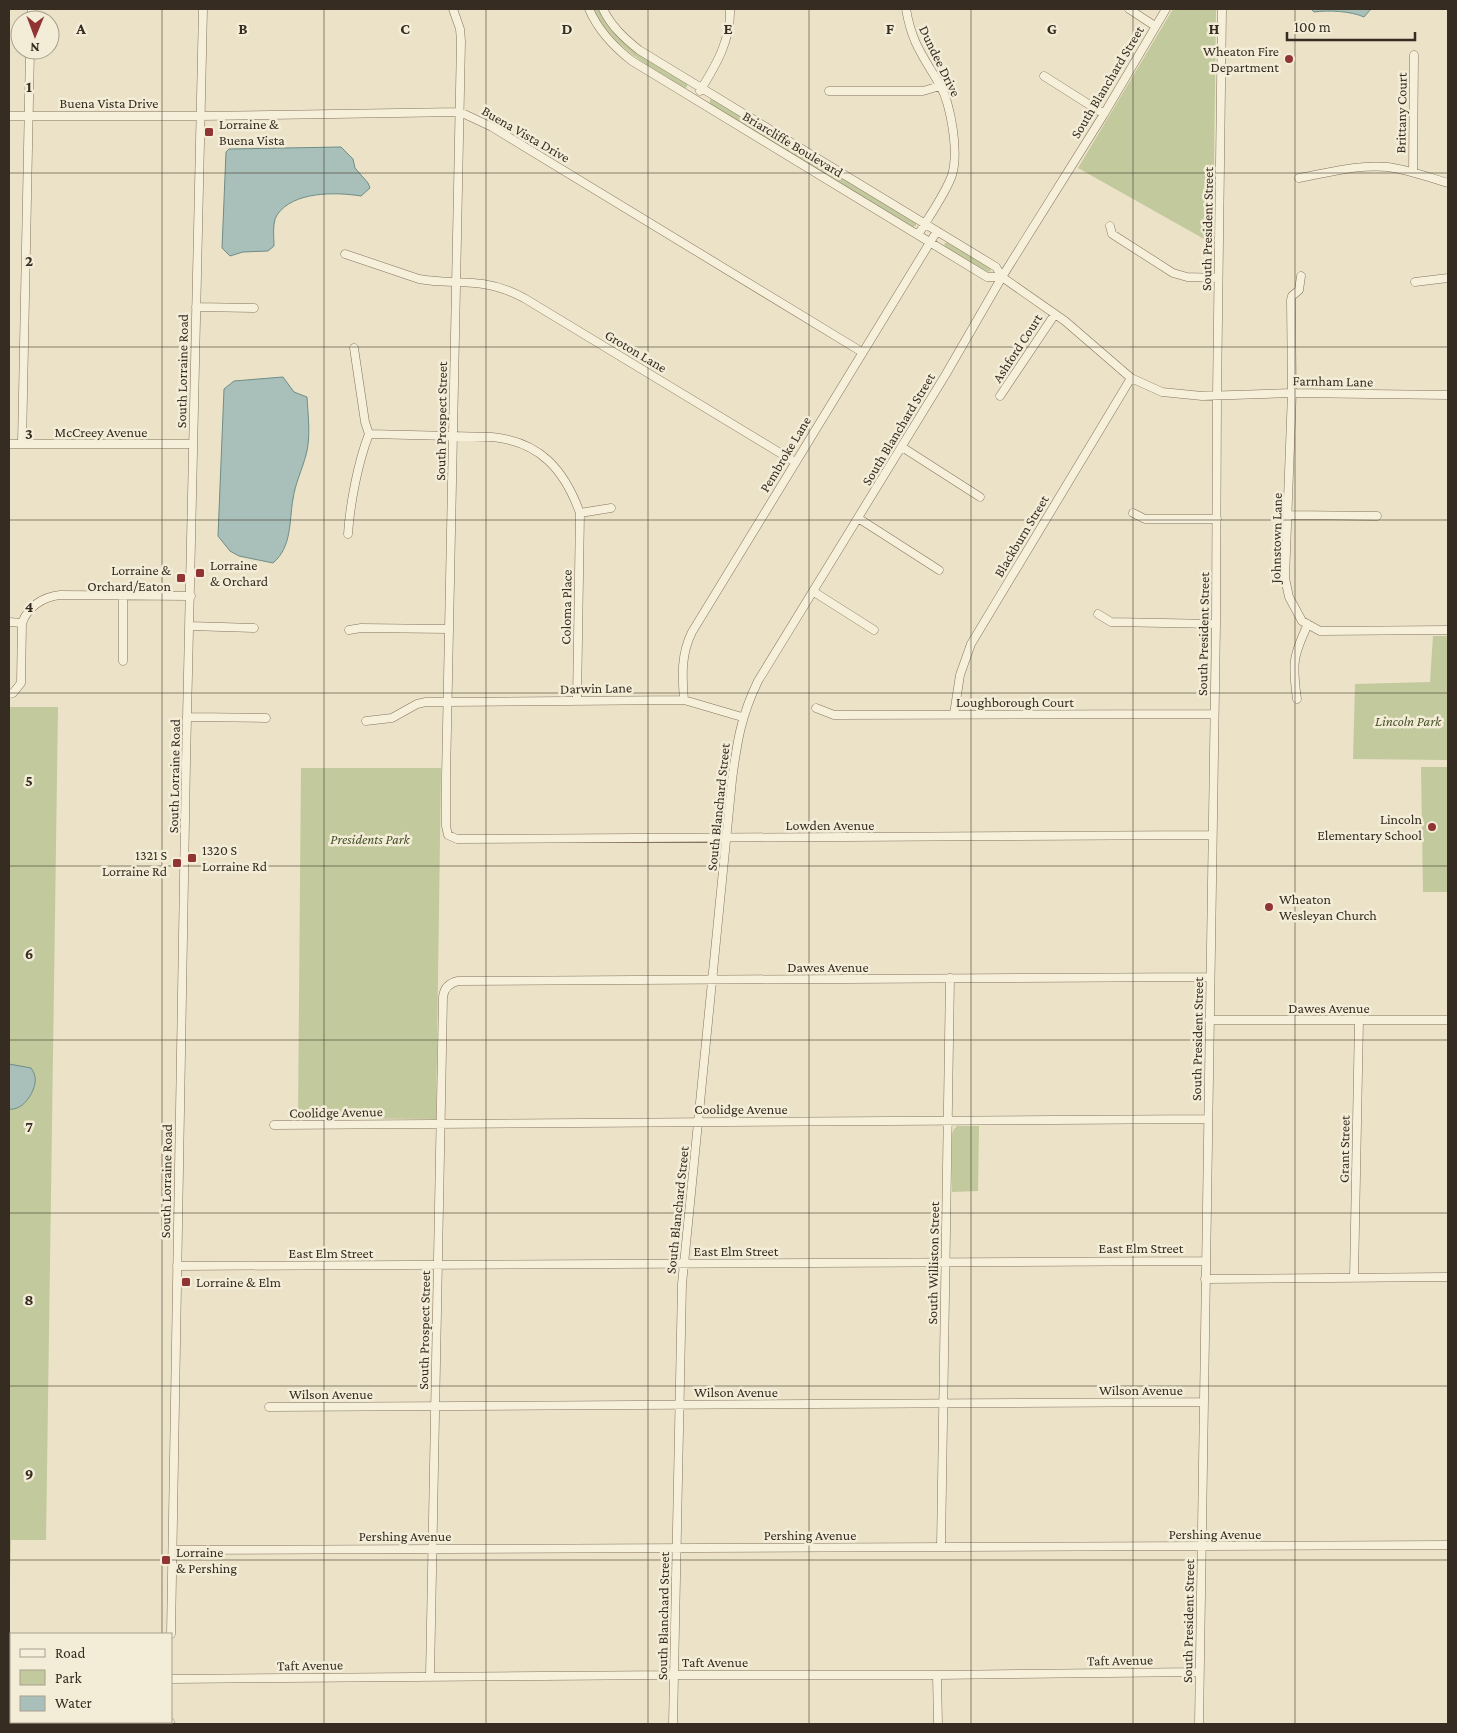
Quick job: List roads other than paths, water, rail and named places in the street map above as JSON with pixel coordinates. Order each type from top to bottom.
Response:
[{"type":"street","name":"South Lorraine Road","points":[[171,1633],[191,596],[192,444],[203,9]]},
{"type":"street","name":"South Prospect Street","points":[[448,835],[446,826],[447,702],[461,41],[460,29],[453,9]]},
{"type":"street","name":"Briarcliffe Boulevard","points":[[589,9],[604,33],[632,61],[987,277],[1002,277]]},
{"type":"street","name":"Briarcliffe Boulevard","points":[[603,9],[626,40],[653,58],[996,267],[1002,277],[1077,331],[1131,378],[1162,392],[1187,396],[1217,396]]},
{"type":"street","points":[[695,99],[724,47],[730,29],[730,9]]},
{"type":"street","name":"Dundee Drive","points":[[906,9],[909,26],[917,48],[940,86],[947,103],[952,125],[953,166],[949,181],[918,235]]},
{"type":"street","points":[[1129,9],[1155,26]]},
{"type":"street","name":"South Blanchard Street","points":[[673,1724],[684,1264],[736,753],[742,717],[758,681],[814,592],[946,374],[1002,277],[1104,114],[1166,9]]},
{"type":"street","name":"South President Street","points":[[1198,1724],[1216,624],[1222,9]]},
{"type":"street","name":"Brittany Court","points":[[1413,172],[1414,55]]},
{"type":"street","points":[[22,444],[30,60]]},
{"type":"street","points":[[1044,76],[1104,114]]},
{"type":"street","points":[[829,91],[922,91],[940,86]]},
{"type":"street","name":"Buena Vista Drive","points":[[9,116],[200,116],[460,112],[492,127],[862,352]]},
{"type":"street","points":[[1299,178],[1366,167],[1387,167],[1413,172],[1448,183]]},
{"type":"street","points":[[1110,226],[1112,234],[1174,273],[1187,277],[1218,278]]},
{"type":"street","name":"Pembroke Lane","points":[[684,700],[683,660],[687,641],[937,231]]},
{"type":"street","name":"Groton Lane","points":[[345,254],[420,279],[496,286],[524,298],[795,462]]},
{"type":"street","name":"Johnstown Lane","points":[[1301,276],[1299,290],[1292,296],[1291,300],[1292,393],[1286,578],[1289,597],[1302,621],[1308,624]]},
{"type":"street","points":[[1415,282],[1448,278]]},
{"type":"street","points":[[196,307],[254,308]]},
{"type":"street","name":"Ashford Court","points":[[1000,396],[1055,314]]},
{"type":"street","points":[[348,534],[349,518],[364,447],[369,434],[365,422],[354,348]]},
{"type":"street","name":"Blackburn Street","points":[[954,714],[960,675],[971,644],[1131,378]]},
{"type":"street","name":"Farnham Lane","points":[[1217,396],[1292,393],[1448,395]]},
{"type":"street","name":"Coloma Place","points":[[369,434],[499,438],[516,442],[535,451],[550,461],[562,475],[572,492],[580,513],[577,701]]},
{"type":"street","name":"McCreey Avenue","points":[[9,444],[192,444]]},
{"type":"street","points":[[902,447],[980,497]]},
{"type":"street","points":[[580,513],[611,508]]},
{"type":"street","points":[[1133,513],[1145,519],[1217,519]]},
{"type":"street","points":[[1288,515],[1377,516]]},
{"type":"street","points":[[858,518],[939,570]]},
{"type":"street","points":[[814,592],[874,630]]},
{"type":"street","points":[[9,694],[13,693],[21,683],[22,623],[25,614],[45,599],[54,596],[191,596]]},
{"type":"street","points":[[123,596],[123,661]]},
{"type":"street","points":[[1098,614],[1110,622],[1216,624]]},
{"type":"street","points":[[9,622],[22,623]]},
{"type":"street","points":[[1297,699],[1293,670],[1296,649],[1308,624],[1320,631],[1448,630]]},
{"type":"street","points":[[190,626],[254,628]]},
{"type":"street","points":[[349,630],[361,628],[449,629]]},
{"type":"street","name":"Darwin Lane","points":[[366,720],[392,718],[417,704],[426,702],[684,700],[742,717]]},
{"type":"street","name":"Loughborough Court","points":[[816,708],[834,714],[1214,714]]},
{"type":"street","points":[[188,717],[266,718]]},
{"type":"street","name":"Lowden Avenue","points":[[448,835],[457,839],[1212,836]]},
{"type":"street","name":"Dawes Avenue","points":[[447,986],[458,981],[1210,977]]},
{"type":"street","name":"South Williston Street","points":[[941,1547],[950,978]]},
{"type":"street","name":"South Prospect Street","points":[[430,1676],[442,997],[447,986]]},
{"type":"street","name":"Dawes Avenue","points":[[1209,1020],[1448,1020]]},
{"type":"street","name":"Grant Street","points":[[1354,1278],[1359,1020]]},
{"type":"street","name":"Coolidge Avenue","points":[[274,1125],[1208,1119]]},
{"type":"street","name":"East Elm Street","points":[[177,1266],[1206,1260]]},
{"type":"street","points":[[1205,1279],[1448,1277]]},
{"type":"street","name":"Wilson Avenue","points":[[269,1407],[1203,1402]]},
{"type":"street","name":"Pershing Avenue","points":[[172,1550],[1448,1546]]},
{"type":"street","name":"Taft Avenue","points":[[172,1679],[1199,1672]]},
{"type":"street","points":[[937,1675],[938,1724]]},
{"type":"water","points":[[1311,9],[1371,9],[1364,17],[1353,13],[1314,12]]},
{"type":"water","points":[[341,147],[353,159],[355,168],[368,183],[370,188],[361,196],[328,194],[304,197],[293,201],[284,207],[275,218],[274,246],[268,251],[243,252],[230,256],[222,248],[226,152],[229,149]]},
{"type":"water","points":[[283,377],[294,392],[307,397],[309,426],[306,455],[294,493],[287,542],[279,557],[273,563],[239,556],[230,551],[218,536],[224,389],[234,381]]},
{"type":"water","points":[[9,1064],[31,1068],[35,1079],[34,1088],[29,1097],[22,1105],[14,1109],[9,1109]]},
{"type":"place","name":"Wheaton Fire Department","points":[[1289,59]]},
{"type":"place","name":"Lorraine & Buena Vista","points":[[209,132]]},
{"type":"place","name":"Lorraine & Orchard","points":[[200,573]]},
{"type":"place","name":"Lorraine & Orchard/Eaton","points":[[181,578]]},
{"type":"place","name":"Lincoln Elementary School","points":[[1432,827]]},
{"type":"place","name":"1320 S Lorraine Rd","points":[[192,858]]},
{"type":"place","name":"1321 S Lorraine Rd","points":[[177,863]]},
{"type":"place","name":"Wheaton Wesleyan Church","points":[[1269,907]]},
{"type":"place","name":"Lorraine & Elm","points":[[186,1282]]},
{"type":"place","name":"Lorraine & Pershing","points":[[166,1560]]},
{"type":"park label","name":"Lincoln Park","points":[[1408,721]]},
{"type":"park label","name":"Presidents Park","points":[[370,839]]}]
